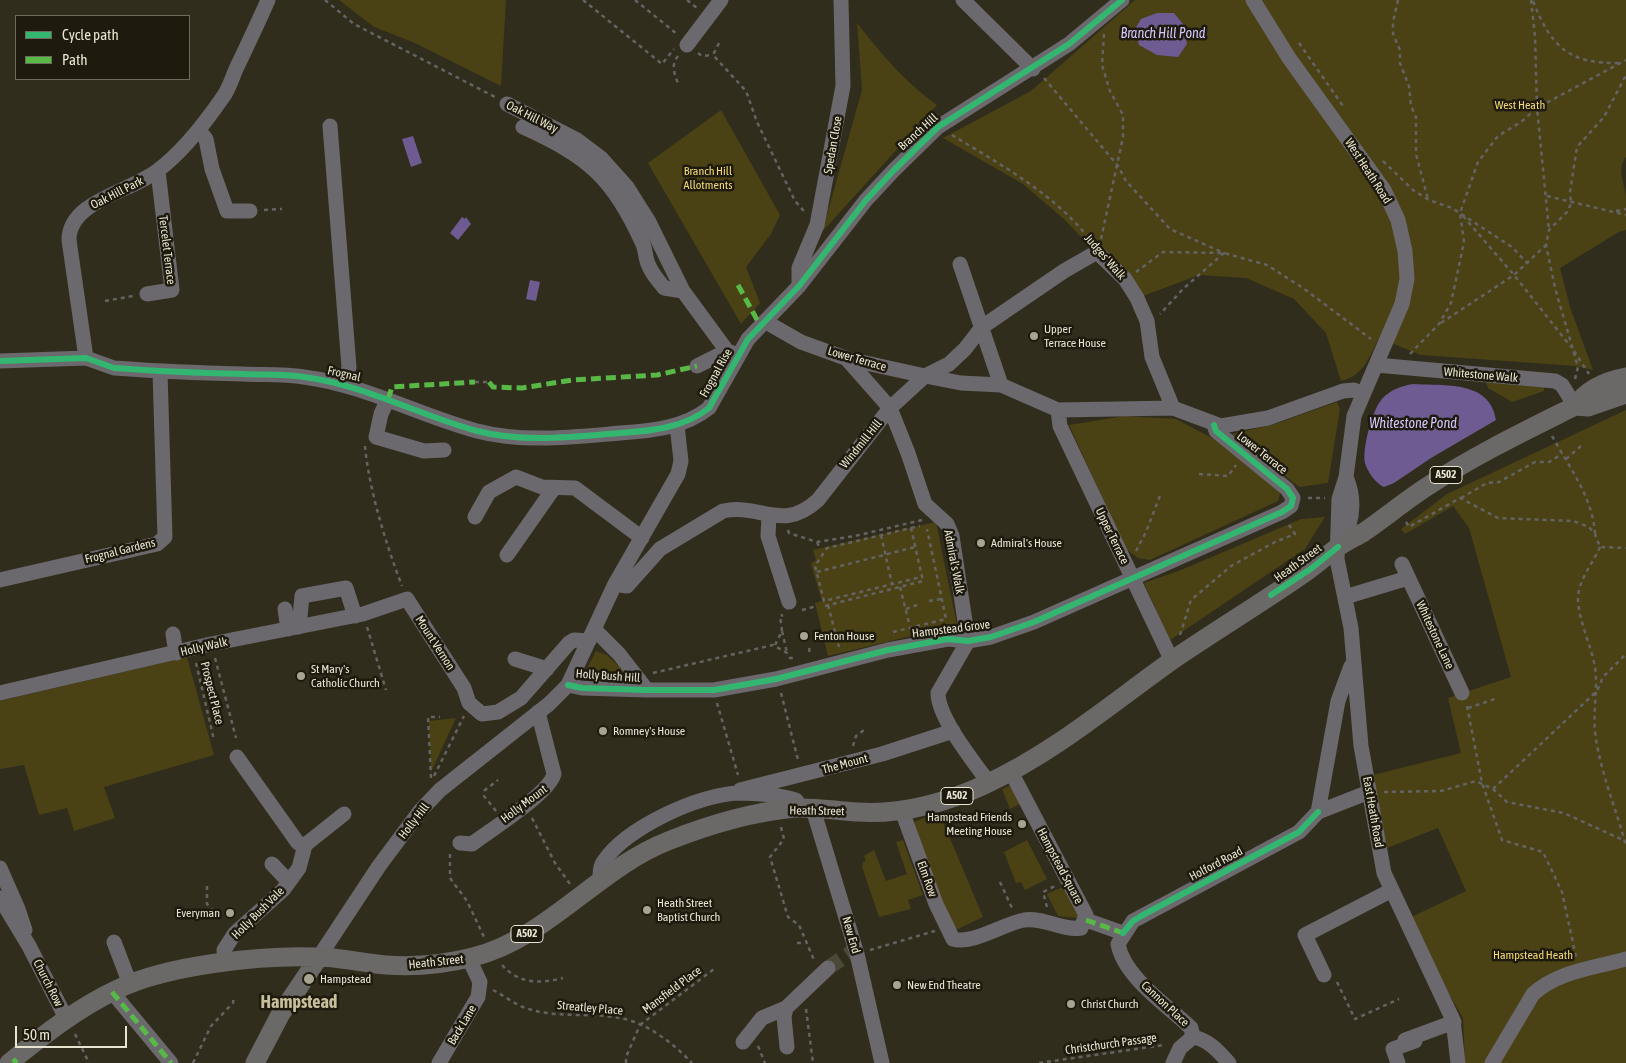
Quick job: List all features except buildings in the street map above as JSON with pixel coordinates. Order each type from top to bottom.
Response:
[{"type":"main road","name":"A502","points":[[1575,406],[1584,393],[1626,377]]},
{"type":"main road","name":"A502","points":[[1575,406],[1588,407],[1626,394]]},
{"type":"main road","name":"Heath Street","points":[[13,1062],[67,1020],[112,992],[168,972],[274,957],[319,957],[387,965],[424,964],[469,958],[489,946],[535,929],[600,880],[645,851],[664,842],[723,822],[778,810],[807,808],[859,812],[902,811],[951,799],[1011,772],[1082,728],[1172,660],[1312,568],[1338,547],[1476,456],[1575,406]]},
{"type":"main road","points":[[255,1063],[280,1015],[319,957]]},
{"type":"street","name":"Oak Hill Park","points":[[86,358],[69,231],[73,220],[90,206],[132,187],[158,171],[198,130],[224,97],[268,0]]},
{"type":"street","points":[[687,44],[721,0]]},
{"type":"street","name":"Spedan Close","points":[[799,286],[798,268],[817,225],[843,86],[841,0]]},
{"type":"street","points":[[963,0],[1034,68]]},
{"type":"street","name":"Branch Hill","points":[[766,322],[799,286],[866,200],[938,127],[1034,68],[1106,15],[1122,0]]},
{"type":"street","name":"West Heath Road","points":[[1253,0],[1289,58],[1384,190],[1398,220],[1405,251],[1408,279],[1394,328],[1362,394],[1354,416],[1346,477],[1339,499],[1338,547]]},
{"type":"street","name":"Oak Hill Way","points":[[507,104],[577,140],[601,158],[627,187],[649,222],[683,291],[732,353]]},
{"type":"street","points":[[330,126],[349,366],[345,385]]},
{"type":"street","name":"Oak Hill Way","points":[[523,127],[572,151],[595,168],[622,204],[644,246],[648,266],[664,288],[683,291]]},
{"type":"street","points":[[198,130],[206,139],[212,169],[227,211],[250,211]]},
{"type":"street","name":"Tercelet Terrace","points":[[147,294],[172,290],[158,171]]},
{"type":"street","name":"Judges' Walk","points":[[1097,252],[1125,279],[1137,298],[1148,328],[1152,357],[1173,408]]},
{"type":"street","name":"Windmill Hill","points":[[615,584],[627,586],[660,548],[723,511],[734,509],[776,516],[808,509],[818,500],[890,408],[925,376],[949,364],[965,349],[982,327],[1064,271],[1097,252]]},
{"type":"street","points":[[960,264],[1001,385]]},
{"type":"street","name":"Frognal Rise","points":[[677,425],[700,415],[709,408],[732,353],[766,322]]},
{"type":"street","name":"Lower Terrace","points":[[766,322],[801,342],[846,358],[925,376],[962,382],[1001,385],[1058,410],[1173,408],[1214,425],[1238,424],[1268,418],[1343,391],[1354,390],[1362,394]]},
{"type":"street","points":[[697,366],[732,353]]},
{"type":"street","name":"Frognal","points":[[0,360],[86,358],[114,368],[160,372],[303,376],[345,385],[388,399],[416,411],[479,431],[526,438],[573,437],[649,431],[677,425]]},
{"type":"street","name":"Admiral's Walk","points":[[846,358],[890,408],[925,504],[947,524],[952,536],[968,641]]},
{"type":"street","name":"Whitestone Walk","points":[[1376,365],[1555,381],[1562,385],[1575,406]]},
{"type":"street","name":"Frognal Gardens","points":[[0,580],[157,544],[165,537],[160,372]]},
{"type":"street","points":[[388,399],[376,437],[424,451],[444,450]]},
{"type":"street","name":"Upper Terrace","points":[[1058,410],[1060,426],[1172,660]]},
{"type":"street","points":[[647,690],[619,654],[592,635],[615,584],[680,469],[677,425]]},
{"type":"street","name":"Lower Terrace","points":[[1214,425],[1216,431],[1282,483],[1289,504]]},
{"type":"street","points":[[475,517],[489,492],[516,477],[542,487],[575,488],[642,538]]},
{"type":"street","points":[[507,555],[554,488]]},
{"type":"street","name":"Hampstead Grove","points":[[647,690],[714,690],[776,679],[888,650],[948,639],[968,641],[991,637],[1034,622],[1134,578],[1289,504]]},
{"type":"street","points":[[776,516],[768,536],[791,609]]},
{"type":"street","name":"East Heath Road","points":[[1338,547],[1336,559],[1351,628],[1361,746],[1384,873],[1454,1024],[1458,1063]]},
{"type":"street","name":"Whitestone Lane","points":[[1345,597],[1405,571],[1462,693]]},
{"type":"street","points":[[293,628],[302,596],[346,588],[359,615]]},
{"type":"street","name":"Holly Walk","points":[[0,693],[192,650],[211,644],[359,615],[406,599]]},
{"type":"street","name":"Mount Vernon","points":[[406,599],[464,688],[469,703],[482,714],[498,712],[510,706],[521,698],[569,643],[592,635]]},
{"type":"street","points":[[285,609],[293,628]]},
{"type":"street","points":[[173,634],[176,653]]},
{"type":"street","name":"Holly Bush Hill","points":[[538,712],[568,684],[592,635]]},
{"type":"street","points":[[968,641],[938,693],[936,700],[952,731],[989,783]]},
{"type":"street","points":[[514,659],[547,670]]},
{"type":"street","points":[[1318,812],[1338,701],[1353,661]]},
{"type":"street","name":"Holly Bush Hill","points":[[568,684],[582,688],[647,690]]},
{"type":"street","name":"Holly Mount","points":[[460,843],[472,844],[549,785],[554,774],[538,712]]},
{"type":"street","name":"Holly Hill","points":[[319,957],[380,866],[420,811],[440,790],[538,712]]},
{"type":"street","name":"The Mount","points":[[600,880],[603,862],[635,832],[681,809],[709,799],[882,754],[952,731]]},
{"type":"street","points":[[237,757],[302,844],[344,814]]},
{"type":"street","name":"Hampstead Square","points":[[960,941],[1026,920],[1070,929],[1082,928],[1086,920],[1086,915],[1011,772]]},
{"type":"street","name":"The Mount","points":[[740,791],[788,797],[807,808]]},
{"type":"street","name":"Holford Road","points":[[1123,933],[1133,921],[1143,915],[1299,832],[1318,812],[1370,792]]},
{"type":"street","name":"New End","points":[[807,808],[857,954],[882,1063]]},
{"type":"street","name":"Elm Row","points":[[902,811],[946,928],[953,938],[960,941]]},
{"type":"street","name":"Holly Bush Vale","points":[[225,963],[224,950],[235,933],[289,882],[299,868],[302,844]]},
{"type":"street","points":[[272,864],[289,882]]},
{"type":"street","name":"Church Row","points":[[0,868],[18,909],[30,946]]},
{"type":"street","points":[[1324,975],[1306,934],[1392,890]]},
{"type":"street","name":"Church Row","points":[[0,898],[30,946],[67,1020]]},
{"type":"street","points":[[1086,920],[1123,933]]},
{"type":"street","name":"Cannon Place","points":[[1123,933],[1118,944],[1120,954],[1129,970],[1191,1028],[1189,1040],[1203,1039],[1229,1063]]},
{"type":"street","points":[[114,942],[130,984]]},
{"type":"street","points":[[469,958],[480,982]]},
{"type":"street","points":[[1492,1063],[1533,994],[1542,986],[1580,971],[1626,959]]},
{"type":"street","points":[[743,1042],[762,1018],[786,1008],[823,973]]},
{"type":"street","name":"Back Lane","points":[[439,1063],[476,1003],[480,982]]},
{"type":"street","points":[[112,992],[171,1063]]},
{"type":"street","points":[[786,1008],[784,1017],[787,1047]]},
{"type":"street","points":[[1398,1063],[1393,1049],[1454,1024]]},
{"type":"street","points":[[1405,1040],[1454,1024]]},
{"type":"street","points":[[1173,1063],[1176,1053],[1189,1040]]},
{"type":"path","points":[[583,0],[662,64]]},
{"type":"path","points":[[635,0],[687,44],[674,61],[673,71],[679,86]]},
{"type":"path","points":[[1398,0],[1393,22],[1393,34],[1400,50],[1400,63],[1409,86],[1411,106],[1416,117],[1416,154],[1429,200]]},
{"type":"path","points":[[1531,0],[1543,27],[1558,45],[1580,58],[1598,63],[1620,63]]},
{"type":"path","points":[[1531,0],[1535,36],[1537,108],[1547,196],[1549,230],[1546,245],[1555,288],[1578,367],[1577,375]]},
{"type":"path","points":[[1097,252],[1118,166],[1123,137],[1123,115],[1110,91],[1102,65],[1106,15]]},
{"type":"path","points":[[1294,36],[1346,110]]},
{"type":"path","points":[[720,43],[713,55],[746,91],[756,122],[795,201],[817,225]]},
{"type":"path","points":[[1408,357],[1439,324],[1451,303],[1464,242],[1460,213],[1478,162],[1498,136],[1521,122],[1537,108],[1626,60]]},
{"type":"path","points":[[1034,68],[1118,166],[1126,181],[1170,229],[1224,253],[1267,264],[1303,288],[1374,342]]},
{"type":"path","points":[[1549,230],[1568,211],[1571,203],[1570,192],[1577,147],[1604,117],[1626,75]]},
{"type":"path","points":[[1378,156],[1413,190],[1429,200],[1445,204],[1460,213],[1512,247],[1528,264]]},
{"type":"path","points":[[1547,196],[1626,214]]},
{"type":"path","points":[[250,211],[282,209]]},
{"type":"path","points":[[1615,211],[1626,209]]},
{"type":"path","points":[[1460,213],[1514,275],[1592,376]]},
{"type":"path","points":[[1439,324],[1514,275],[1528,264],[1546,245]]},
{"type":"path","points":[[1125,279],[1163,252],[1224,253]]},
{"type":"path","points":[[1148,328],[1184,288],[1224,253]]},
{"type":"path","points":[[104,301],[147,294]]},
{"type":"path","points":[[475,382],[489,382]]},
{"type":"path","points":[[1552,436],[1590,504],[1594,515],[1595,534],[1600,547],[1594,561],[1583,577],[1578,600],[1594,665],[1597,691],[1595,731],[1605,779],[1626,846]]},
{"type":"path","points":[[376,437],[365,446],[372,488],[390,555],[406,599]]},
{"type":"path","points":[[1566,458],[1582,445]]},
{"type":"path","points":[[1405,521],[1409,527],[1487,483],[1499,482],[1534,462],[1549,462],[1562,454]]},
{"type":"path","points":[[1199,474],[1228,476]]},
{"type":"path","points":[[1146,532],[1161,493]]},
{"type":"path","points":[[1180,636],[1191,600],[1231,566],[1295,534],[1289,504],[1331,498]]},
{"type":"path","points":[[1460,498],[1498,518],[1573,521],[1589,527],[1595,534]]},
{"type":"path","points":[[776,516],[790,533],[817,542],[855,536],[938,517]]},
{"type":"path","points":[[920,526],[827,548],[815,563],[824,601],[921,577]]},
{"type":"path","points":[[839,647],[827,605],[922,581],[911,528]]},
{"type":"path","points":[[890,633],[946,619],[927,529]]},
{"type":"path","points":[[881,535],[892,584]]},
{"type":"path","points":[[817,542],[820,548]]},
{"type":"path","points":[[817,572],[915,547]]},
{"type":"path","points":[[1600,547],[1626,548]]},
{"type":"path","points":[[916,554],[921,553]]},
{"type":"path","points":[[900,587],[910,623]]},
{"type":"path","points":[[929,601],[941,599]]},
{"type":"path","points":[[906,608],[917,605]]},
{"type":"path","points":[[797,657],[790,658],[787,653],[780,616],[791,609],[818,606]]},
{"type":"path","points":[[359,615],[386,690]]},
{"type":"path","points":[[775,645],[782,631]]},
{"type":"path","points":[[211,644],[236,738]]},
{"type":"path","points":[[833,651],[846,644]]},
{"type":"path","points":[[775,645],[787,653]]},
{"type":"path","points":[[657,672],[775,645]]},
{"type":"path","points":[[803,656],[810,654]]},
{"type":"path","points":[[1493,788],[1597,691],[1603,677],[1626,654]]},
{"type":"path","points":[[714,690],[740,791]]},
{"type":"path","points":[[1462,693],[1468,708],[1482,783],[1502,840],[1543,852],[1562,892],[1580,971]]},
{"type":"path","points":[[781,694],[801,775]]},
{"type":"path","points":[[1468,708],[1495,699]]},
{"type":"path","points":[[432,780],[428,717],[440,717]]},
{"type":"path","points":[[498,780],[486,790],[484,796],[502,821]]},
{"type":"path","points":[[1370,792],[1441,791],[1476,780],[1493,788],[1507,802],[1564,813],[1625,842]]},
{"type":"path","points":[[525,805],[555,863],[579,895]]},
{"type":"path","points":[[778,810],[784,839],[770,857],[788,917],[799,925],[806,943],[823,973]]},
{"type":"path","points":[[460,843],[450,849],[450,878],[466,901],[489,946],[507,970],[518,979],[549,982],[563,978]]},
{"type":"path","points":[[1053,924],[1043,892],[1067,879]]},
{"type":"path","points":[[1000,882],[1018,922]]},
{"type":"path","points":[[207,886],[207,904],[218,916]]},
{"type":"path","points":[[857,954],[927,934]]},
{"type":"path","points":[[797,943],[806,943]]},
{"type":"path","points":[[1324,975],[1335,978],[1354,1019],[1399,999]]},
{"type":"path","points":[[803,990],[813,1063]]},
{"type":"path","points":[[193,1063],[211,1026],[233,1002],[234,996]]},
{"type":"path","points":[[67,1020],[89,1063]]},
{"type":"path","points":[[627,1062],[640,1025]]},
{"type":"green space","points":[[339,0],[506,0],[501,86],[415,43],[374,27]]},
{"type":"green space","name":"West Heath","points":[[1135,0],[1626,0],[1626,157],[1621,172],[1626,197],[1626,230],[1619,232],[1560,268],[1570,307],[1593,370],[1575,366],[1421,355],[1379,338],[1360,370],[1349,379],[1341,381],[1326,333],[1294,299],[1246,278],[1199,275],[1135,299],[1093,258],[1084,240],[1065,220],[1023,184],[943,138],[1031,91]]},
{"type":"green space","points":[[857,23],[894,67],[937,105],[822,232],[862,90]]},
{"type":"green space","name":"Branch Hill Allotments","points":[[721,110],[780,215],[771,234],[746,267],[760,303],[741,324],[648,163]]},
{"type":"green space","points":[[1486,382],[1544,387],[1544,391],[1512,402],[1488,388]]},
{"type":"green space","points":[[1337,402],[1340,409],[1328,483],[1299,487],[1232,434],[1275,424]]},
{"type":"green space","name":"Hampstead Heath","points":[[1626,410],[1626,1063],[1465,1063],[1463,1018],[1405,920],[1466,891],[1438,828],[1387,848],[1373,775],[1461,753],[1448,698],[1511,677],[1469,528],[1453,506],[1405,534],[1401,529],[1447,494]]},
{"type":"green space","points":[[1124,416],[1176,419],[1214,439],[1277,487],[1280,494],[1278,501],[1150,560],[1138,558],[1126,549],[1069,425]]},
{"type":"green space","points":[[1325,517],[1305,549],[1170,640],[1144,583],[1181,570],[1301,519]]},
{"type":"green space","points":[[936,522],[957,625],[828,656],[815,603],[822,601],[811,564],[816,560],[813,550]]},
{"type":"green space","points":[[596,651],[607,655],[630,677],[628,682],[590,676],[586,670]]},
{"type":"green space","points":[[187,657],[214,755],[104,787],[115,818],[74,831],[67,808],[39,815],[24,765],[0,769],[0,701]]},
{"type":"green space","points":[[456,718],[431,772],[429,721]]},
{"type":"green space","points":[[1014,784],[1023,802],[1010,809],[1002,789]]},
{"type":"green space","points":[[939,812],[983,917],[958,929],[952,928],[909,824]]},
{"type":"green space","points":[[903,840],[923,895],[908,900],[911,909],[879,917],[862,867],[863,862],[866,861],[864,856],[874,850],[886,881],[907,874],[896,842]]},
{"type":"green space","points":[[1027,840],[1047,879],[1025,890],[1021,882],[1016,883],[1004,852]]},
{"type":"green space","points":[[1065,886],[1080,913],[1077,918],[1058,916],[1047,894]]},
{"type":"water","name":"Branch Hill Pond","points":[[1157,13],[1174,13],[1183,24],[1187,44],[1178,57],[1157,55],[1139,45],[1135,29],[1141,19]]},
{"type":"water","points":[[413,136],[422,163],[411,167],[402,139]]},
{"type":"water","points":[[462,217],[465,219],[466,217],[471,224],[458,240],[450,233]]},
{"type":"water","points":[[530,280],[540,282],[536,301],[526,299]]},
{"type":"water","name":"Whitestone Pond","points":[[1413,384],[1451,386],[1475,392],[1485,398],[1492,407],[1496,420],[1431,458],[1394,483],[1384,487],[1372,477],[1365,463],[1364,457],[1369,430],[1378,404],[1382,399],[1396,389]]},
{"type":"tunnel","points":[[828,968],[856,949]]},
{"type":"marked path","points":[[738,285],[761,327]]},
{"type":"marked path","points":[[489,382],[493,387],[522,388],[572,380],[657,375],[697,366]]},
{"type":"marked path","points":[[388,399],[392,387],[475,382]]},
{"type":"marked path","points":[[1086,920],[1123,933]]},
{"type":"marked path","points":[[112,992],[171,1063]]},
{"type":"marked path","points":[[13,1059],[17,1063]]},
{"type":"cycle path","points":[[0,361],[86,358],[114,368],[304,377],[327,381],[370,393],[477,431],[512,437],[584,436],[643,431],[678,424],[699,415],[709,408],[748,339],[799,286],[866,200],[938,127],[1069,44],[1122,0]]},
{"type":"cycle path","points":[[568,685],[582,688],[714,690],[776,679],[888,650],[948,639],[968,641],[991,637],[1034,622],[1282,512],[1291,506],[1293,498],[1287,489],[1216,431],[1214,425]]},
{"type":"cycle path","points":[[1271,595],[1312,568],[1338,547]]},
{"type":"cycle path","points":[[1123,933],[1133,921],[1143,915],[1299,832],[1318,812]]},
{"type":"place","name":"Upper Terrace House","points":[[1034,336]]},
{"type":"place","name":"Admiral's House","points":[[981,543]]},
{"type":"place","name":"Fenton House","points":[[804,636]]},
{"type":"place","name":"St Mary's Catholic Church","points":[[301,676]]},
{"type":"place","name":"Romney's House","points":[[603,731]]},
{"type":"place","name":"Hampstead Friends Meeting House","points":[[1022,824]]},
{"type":"place","name":"Heath Street Baptist Church","points":[[647,910]]},
{"type":"place","name":"Everyman","points":[[230,913]]},
{"type":"place","name":"Hampstead","points":[[309,979]]},
{"type":"place","name":"New End Theatre","points":[[897,985]]},
{"type":"place","name":"Christ Church","points":[[1071,1004]]},
{"type":"district","name":"Hampstead","points":[[299,1002]]}]
